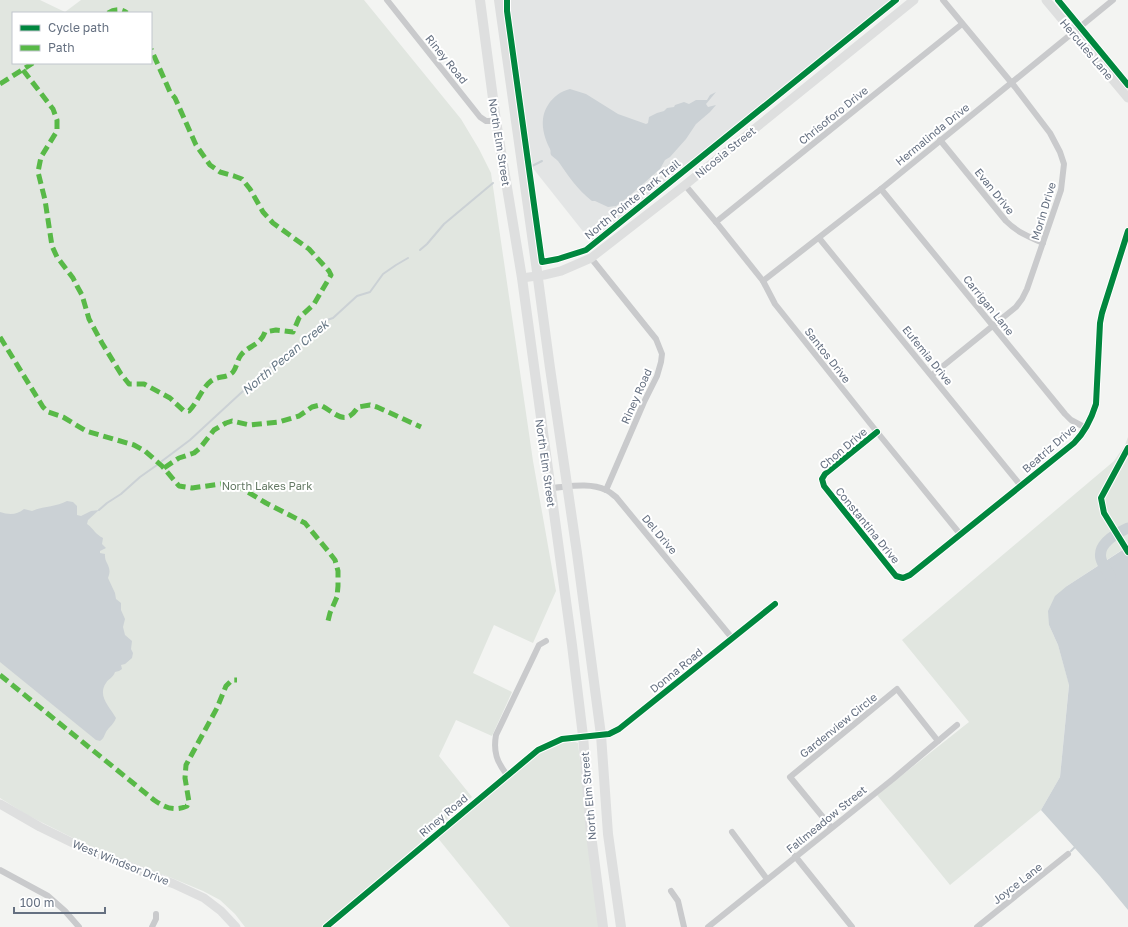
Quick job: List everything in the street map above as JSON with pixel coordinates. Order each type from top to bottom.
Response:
[{"type":"main road","name":"North Elm Street","points":[[480,0],[496,121],[522,278],[572,645],[603,927]]},
{"type":"main road","name":"North Elm Street","points":[[499,0],[568,487],[601,735],[608,834],[621,927]]},
{"type":"street","name":"Riney Road","points":[[387,0],[480,116],[486,121],[496,121]]},
{"type":"street","name":"Nicosia Street","points":[[522,278],[561,271],[590,258],[685,185],[914,0]]},
{"type":"street","name":"Morin Drive","points":[[932,375],[1016,307],[1022,299],[1027,290],[1061,190],[1064,164],[1056,142],[1011,82],[943,0]]},
{"type":"street","name":"Hercules Lane","points":[[1046,0],[1126,92]]},
{"type":"street","name":"Hermalinda Drive","points":[[763,281],[881,189],[1113,0]]},
{"type":"street","name":"Chrisoforo Drive","points":[[716,222],[962,24]]},
{"type":"street","name":"Evan Drive","points":[[940,140],[1006,221],[1023,234],[1043,243]]},
{"type":"street","name":"Santos Drive","points":[[685,185],[763,281],[775,304],[960,534]]},
{"type":"street","name":"Carrigan Lane","points":[[881,189],[1064,414],[1071,420],[1086,428]]},
{"type":"street","name":"Beatriz Drive","points":[[903,578],[910,575],[1074,443],[1086,428],[1092,417],[1096,404],[1100,323],[1102,313],[1128,231]]},
{"type":"street","name":"Eufemia Drive","points":[[819,238],[932,375],[1020,486]]},
{"type":"street","name":"Riney Road","points":[[590,258],[656,339],[662,354],[657,376],[644,402],[606,490]]},
{"type":"street","name":"Chon Drive","points":[[822,479],[825,474],[877,432]]},
{"type":"street","name":"Constantina Drive","points":[[822,479],[824,486],[896,576],[903,578]]},
{"type":"street","points":[[550,488],[582,486],[606,490]]},
{"type":"street","name":"Del Drive","points":[[606,490],[616,497],[732,638]]},
{"type":"street","name":"Donna Road","points":[[583,736],[601,735],[613,732],[626,724],[775,604]]},
{"type":"street","points":[[507,775],[498,764],[494,743],[496,735],[539,645],[546,641]]},
{"type":"street","name":"Gardenview Circle","points":[[831,827],[790,777],[897,690],[938,741]]},
{"type":"street","name":"Fallmeadow Street","points":[[708,927],[957,725]]},
{"type":"street","name":"Riney Road","points":[[326,927],[534,752],[544,746],[562,739],[583,736]]},
{"type":"street","name":"West Windsor Drive","points":[[0,804],[85,849],[174,884],[204,898],[222,911],[236,927]]},
{"type":"street","points":[[732,832],[767,879]]},
{"type":"street","name":"Joyce Lane","points":[[977,927],[1068,854]]},
{"type":"street","points":[[795,856],[852,927]]},
{"type":"street","points":[[0,870],[48,896],[65,911],[79,927]]},
{"type":"street","points":[[671,891],[678,901],[684,927]]},
{"type":"street","points":[[152,927],[156,919],[156,914]]},
{"type":"shaded area","points":[[507,0],[895,0],[593,244],[532,167]]},
{"type":"shaded area","points":[[570,89],[586,94],[618,114],[646,124],[648,123],[649,117],[664,111],[667,108],[674,107],[675,105],[684,102],[689,104],[696,100],[707,100],[710,95],[716,92],[706,104],[708,107],[716,105],[696,124],[686,139],[670,157],[665,160],[660,169],[616,206],[608,207],[592,201],[578,187],[558,161],[551,155],[545,138],[543,121],[545,110],[555,97],[563,91]]},
{"type":"shaded area","points":[[67,501],[73,502],[77,506],[77,515],[81,516],[91,511],[99,510],[88,520],[87,524],[103,538],[102,544],[106,548],[100,551],[100,553],[105,554],[110,571],[108,578],[115,593],[116,599],[121,603],[121,610],[125,619],[123,627],[125,635],[132,641],[132,658],[125,664],[121,665],[122,669],[115,672],[107,681],[104,688],[103,692],[105,701],[116,718],[100,741],[96,740],[0,662],[0,512],[13,514],[24,509],[32,511]]},
{"type":"shaded area","points":[[1124,549],[1128,554],[1128,910],[1041,810],[1060,777],[1069,685],[1058,645],[1049,625],[1048,611],[1055,596],[1067,586]]},
{"type":"green space","name":"North Lakes Park","points":[[0,0],[40,0],[65,12],[81,0],[364,0],[461,119],[491,173],[533,461],[556,591],[533,643],[494,625],[473,673],[512,692],[492,736],[456,720],[439,756],[472,797],[325,927],[245,927],[235,914],[220,900],[203,891],[167,876],[123,861],[27,815],[0,798]]},
{"type":"green space","points":[[1128,437],[1128,546],[1067,586],[1049,625],[1058,645],[1069,684],[1060,777],[1041,810],[950,885],[877,795],[969,722],[902,640],[1114,461],[1125,445]]},
{"type":"green space","points":[[567,740],[578,743],[599,927],[510,927],[437,837],[543,750]]},
{"type":"waterway","name":"North Pecan Creek","points":[[530,167],[542,161]]},
{"type":"waterway","name":"North Pecan Creek","points":[[420,250],[444,224],[493,183]]},
{"type":"waterway","name":"North Pecan Creek","points":[[162,461],[190,440],[242,392],[261,378],[294,346],[300,344],[312,332],[317,330],[324,321],[333,318],[357,296],[370,292],[383,274],[408,258]]},
{"type":"waterway","name":"North Pecan Creek","points":[[99,510],[157,465]]},
{"type":"waterway","points":[[1110,576],[1102,561],[1102,549],[1109,540],[1128,528]]},
{"type":"waterway","points":[[1071,851],[1076,846]]},
{"type":"marked path","points":[[110,12],[118,10],[125,12]]},
{"type":"marked path","points":[[23,70],[53,109],[57,120],[57,131],[41,157],[38,172],[45,200],[52,246],[57,257],[73,278],[82,295],[89,319],[121,374],[129,384],[144,384],[170,398],[184,411],[189,411],[208,384],[213,379],[231,374],[241,355],[257,343],[263,337],[265,332],[276,330],[293,332],[299,318],[314,304],[331,275],[309,249],[273,223],[263,212],[250,189],[242,179],[220,172],[210,165],[196,145],[152,51]]},
{"type":"marked path","points":[[0,84],[31,64]]},
{"type":"marked path","points":[[0,337],[43,407],[48,412],[63,417],[86,431],[134,445],[145,451],[162,466],[179,486],[192,488],[221,484],[238,486],[266,503],[305,523],[335,560],[338,571],[337,597],[328,621]]},
{"type":"marked path","points":[[164,468],[179,458],[194,453],[200,448],[214,430],[226,423],[232,421],[250,425],[279,422],[299,416],[312,407],[320,405],[335,414],[344,417],[349,417],[358,407],[370,405],[421,427]]},
{"type":"marked path","points":[[0,675],[154,800],[165,807],[173,809],[187,806],[189,802],[185,778],[186,765],[217,708],[226,686],[232,680],[237,680]]},
{"type":"cycle path","name":"North Pointe Park Trail","points":[[507,0],[507,11],[542,262],[558,259],[586,250],[896,0]]},
{"type":"cycle path","points":[[1058,0],[1128,85]]},
{"type":"cycle path","points":[[877,432],[825,474],[822,479],[824,486],[896,576],[903,578],[910,575],[1074,443],[1084,430],[1090,420],[1096,404],[1100,323],[1102,313],[1128,231]]},
{"type":"cycle path","points":[[1128,448],[1101,498],[1104,513],[1128,552]]},
{"type":"cycle path","points":[[326,927],[538,750],[562,739],[609,734],[619,729],[775,604]]}]
